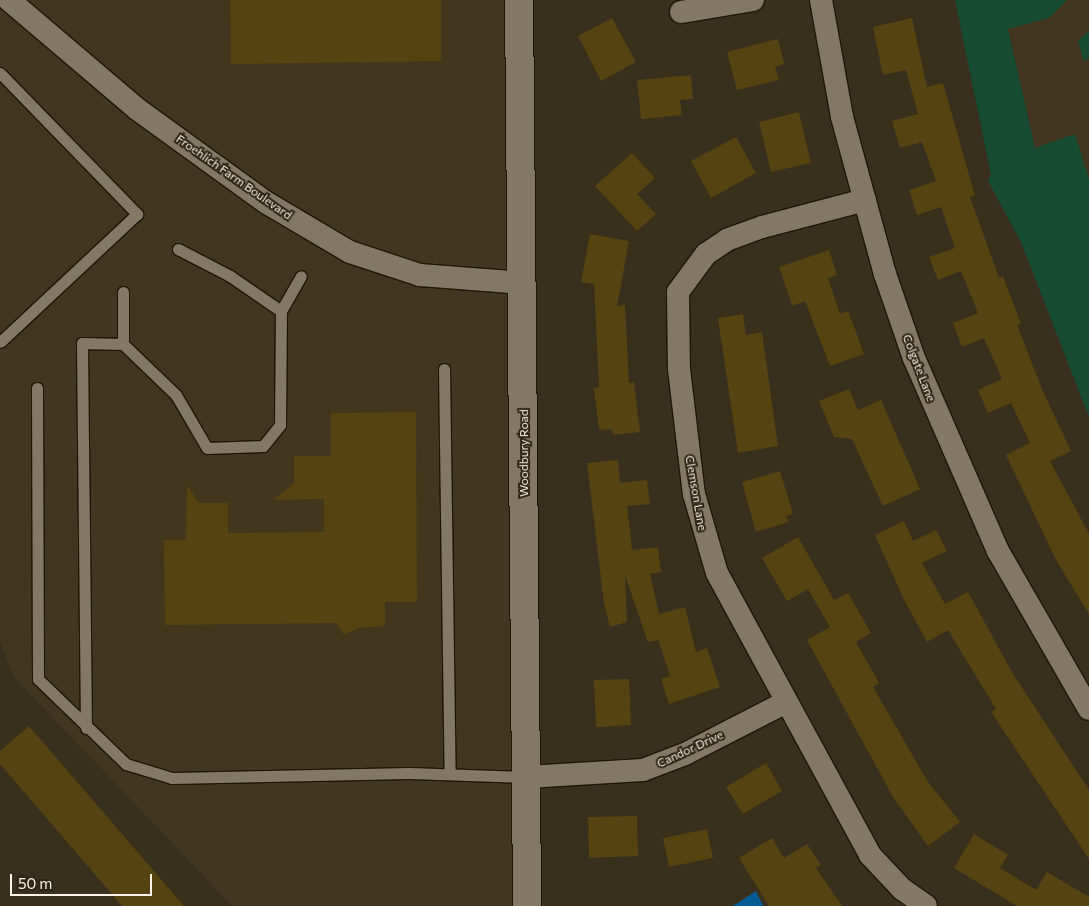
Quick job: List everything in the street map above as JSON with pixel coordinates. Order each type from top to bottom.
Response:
[{"type":"main road","name":"Woodbury Road","points":[[520,0],[524,283],[527,906]]},
{"type":"street","name":"Froehlich Farm Boulevard","points":[[9,0],[137,109],[267,203],[350,252],[420,275],[524,283]]},
{"type":"street","points":[[681,12],[753,0]]},
{"type":"street","name":"Colgate Lane","points":[[821,0],[842,118],[885,274],[948,443],[998,551],[1089,709]]},
{"type":"street","name":"Clemson Lane","points":[[864,200],[727,240],[688,274],[678,292],[679,369],[701,530],[717,573],[870,854],[902,888],[926,906]]},
{"type":"street","name":"Candor Drive","points":[[527,777],[642,770],[685,754],[786,702]]},
{"type":"lane","points":[[0,73],[137,214],[0,342]]},
{"type":"lane","points":[[178,249],[230,276],[281,311]]},
{"type":"lane","points":[[86,728],[82,342],[123,344],[176,395],[207,448],[263,446],[280,425],[281,311],[301,276]]},
{"type":"lane","points":[[123,292],[123,344]]},
{"type":"lane","points":[[444,369],[450,774]]},
{"type":"lane","points":[[37,388],[38,679],[86,728],[126,764],[172,778],[450,774],[527,777]]},
{"type":"shaded area","points":[[0,0],[515,0],[516,906],[232,906],[14,677],[0,642]]},
{"type":"shaded area","points":[[1067,0],[1089,0],[1089,183],[1035,148],[1008,28],[1049,18]]},
{"type":"green space","points":[[955,0],[1067,0],[1049,18],[1008,29],[1035,148],[1075,134],[1089,179],[1089,417],[1021,242],[988,181],[991,175]]},
{"type":"green space","points":[[1089,31],[1089,58],[1084,62],[1078,40]]},
{"type":"water","points":[[756,891],[763,906],[733,906]]},
{"type":"building","points":[[230,0],[441,0],[441,61],[231,64]]},
{"type":"building","points":[[612,18],[636,62],[601,81],[578,36]]},
{"type":"building","points":[[912,18],[927,87],[943,83],[975,196],[970,197],[999,278],[1003,276],[1021,324],[1017,325],[1042,389],[1071,451],[1050,461],[1089,534],[1089,614],[1056,560],[1006,455],[1030,443],[1011,403],[988,413],[978,390],[1002,379],[984,338],[962,347],[953,323],[978,313],[961,271],[938,280],[929,257],[955,248],[941,207],[917,215],[909,190],[936,181],[922,142],[900,148],[892,121],[918,114],[906,70],[883,75],[873,27]]},
{"type":"building","points":[[778,39],[784,64],[775,67],[779,80],[737,90],[727,52]]},
{"type":"building","points":[[691,75],[693,99],[680,100],[682,115],[641,119],[637,80]]},
{"type":"building","points":[[799,112],[811,163],[771,172],[759,122]]},
{"type":"building","points":[[736,137],[756,173],[711,198],[691,161]]},
{"type":"building","points":[[632,153],[655,178],[637,194],[656,214],[637,231],[595,186]]},
{"type":"building","points":[[590,234],[629,241],[617,306],[625,305],[629,383],[634,382],[640,432],[613,435],[612,429],[599,430],[594,388],[599,387],[594,284],[581,282]]},
{"type":"building","points":[[829,250],[837,275],[828,278],[840,314],[848,311],[864,354],[830,366],[805,301],[792,306],[779,267]]},
{"type":"building","points":[[743,314],[746,335],[762,332],[778,446],[738,453],[718,318]]},
{"type":"building","points":[[849,389],[858,410],[881,400],[920,489],[883,506],[852,439],[834,437],[819,401]]},
{"type":"building","points":[[416,412],[417,602],[385,602],[385,626],[358,628],[344,635],[336,623],[165,625],[164,540],[186,540],[187,485],[199,503],[228,503],[228,533],[324,532],[324,499],[273,500],[294,483],[294,456],[331,456],[331,413]]},
{"type":"building","points":[[618,460],[620,483],[647,480],[650,504],[627,506],[632,550],[658,547],[661,572],[650,574],[659,614],[685,607],[696,652],[707,648],[720,687],[669,704],[661,679],[670,676],[658,640],[648,642],[625,575],[627,622],[610,627],[604,603],[587,463]]},
{"type":"building","points":[[780,471],[793,514],[786,516],[789,522],[756,532],[742,482]]},
{"type":"building","points":[[904,521],[913,541],[936,530],[947,551],[922,563],[945,604],[968,592],[1013,674],[1089,790],[1089,859],[991,712],[996,709],[948,630],[927,642],[904,600],[875,535]]},
{"type":"building","points":[[798,537],[834,600],[848,593],[871,633],[856,642],[879,683],[873,687],[928,782],[960,822],[928,846],[893,797],[807,640],[830,627],[808,589],[787,601],[762,558]]},
{"type":"building","points":[[629,679],[631,725],[596,727],[594,680]]},
{"type":"building","points":[[29,726],[184,906],[122,906],[0,764],[0,751]]},
{"type":"building","points":[[766,763],[782,791],[743,814],[726,787]]},
{"type":"building","points":[[637,816],[638,856],[589,858],[588,817]]},
{"type":"building","points":[[707,829],[713,858],[669,867],[663,838]]},
{"type":"building","points":[[974,834],[1008,855],[1000,868],[1036,890],[1047,872],[1089,897],[1089,906],[1017,906],[954,868]]},
{"type":"building","points":[[772,838],[784,858],[807,844],[821,865],[816,868],[842,906],[769,906],[739,858]]}]
